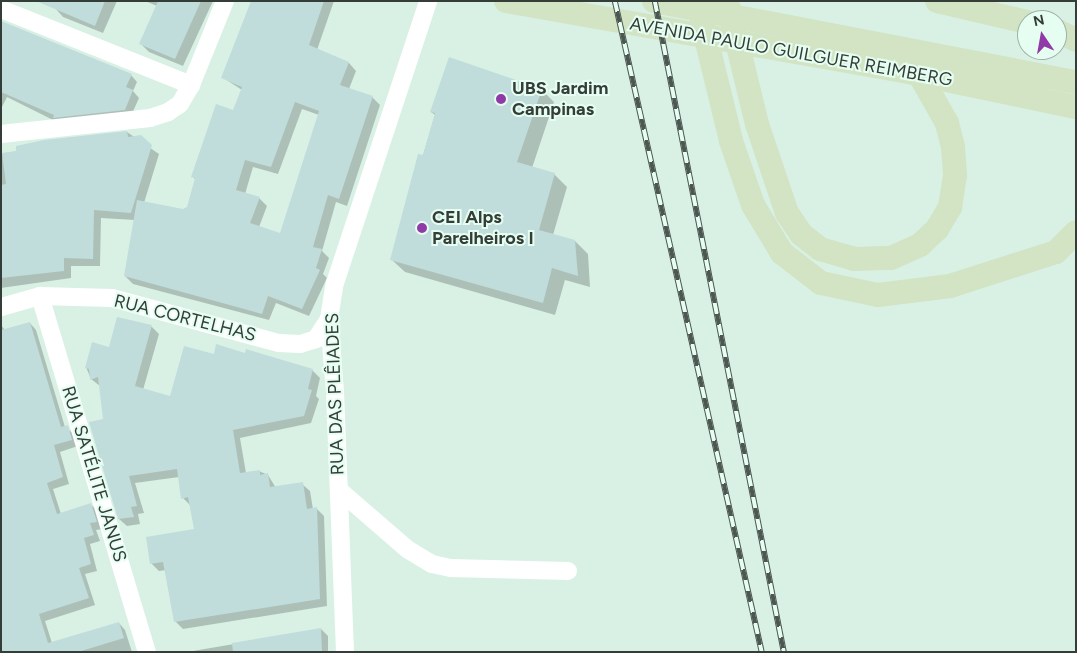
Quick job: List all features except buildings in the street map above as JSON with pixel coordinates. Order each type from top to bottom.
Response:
[{"type":"street","points":[[1,134],[150,118],[180,104],[191,85],[225,1]]},
{"type":"street","name":"RUA DAS PLÊIADES","points":[[345,652],[339,490],[329,319],[335,283],[428,1]]},
{"type":"street","name":"AVENIDA PAULO GUILGUER REIMBERG","points":[[506,1],[911,72],[1076,107]]},
{"type":"street","name":"AVENIDA PAULO GUILGUER REIMBERG","points":[[654,1],[1076,82]]},
{"type":"street","points":[[697,1],[730,141],[753,205],[782,253],[821,283],[878,295],[950,286],[1056,252],[1076,232]]},
{"type":"street","points":[[727,1],[757,124],[781,195],[801,234],[820,249],[854,259],[891,258],[920,245],[937,229],[950,207],[955,175],[953,147],[947,123],[911,72]]},
{"type":"street","points":[[937,1],[1017,20]]},
{"type":"street","points":[[1,9],[191,85]]},
{"type":"street","name":"RUA CORTELHAS","points":[[1,307],[40,296],[112,298],[286,343],[300,344],[316,339],[329,319]]},
{"type":"street","name":"RUA SATÉLITE JANUS","points":[[40,296],[147,652]]},
{"type":"street","points":[[339,490],[407,549],[432,564],[451,568],[568,571]]},
{"type":"railway","points":[[615,1],[762,652]]},
{"type":"railway","points":[[655,1],[784,652]]},
{"type":"place","name":"UBS Jardim Campinas","points":[[501,99]]},
{"type":"place","name":"CEI Alps Parelheiros I","points":[[422,228]]}]
